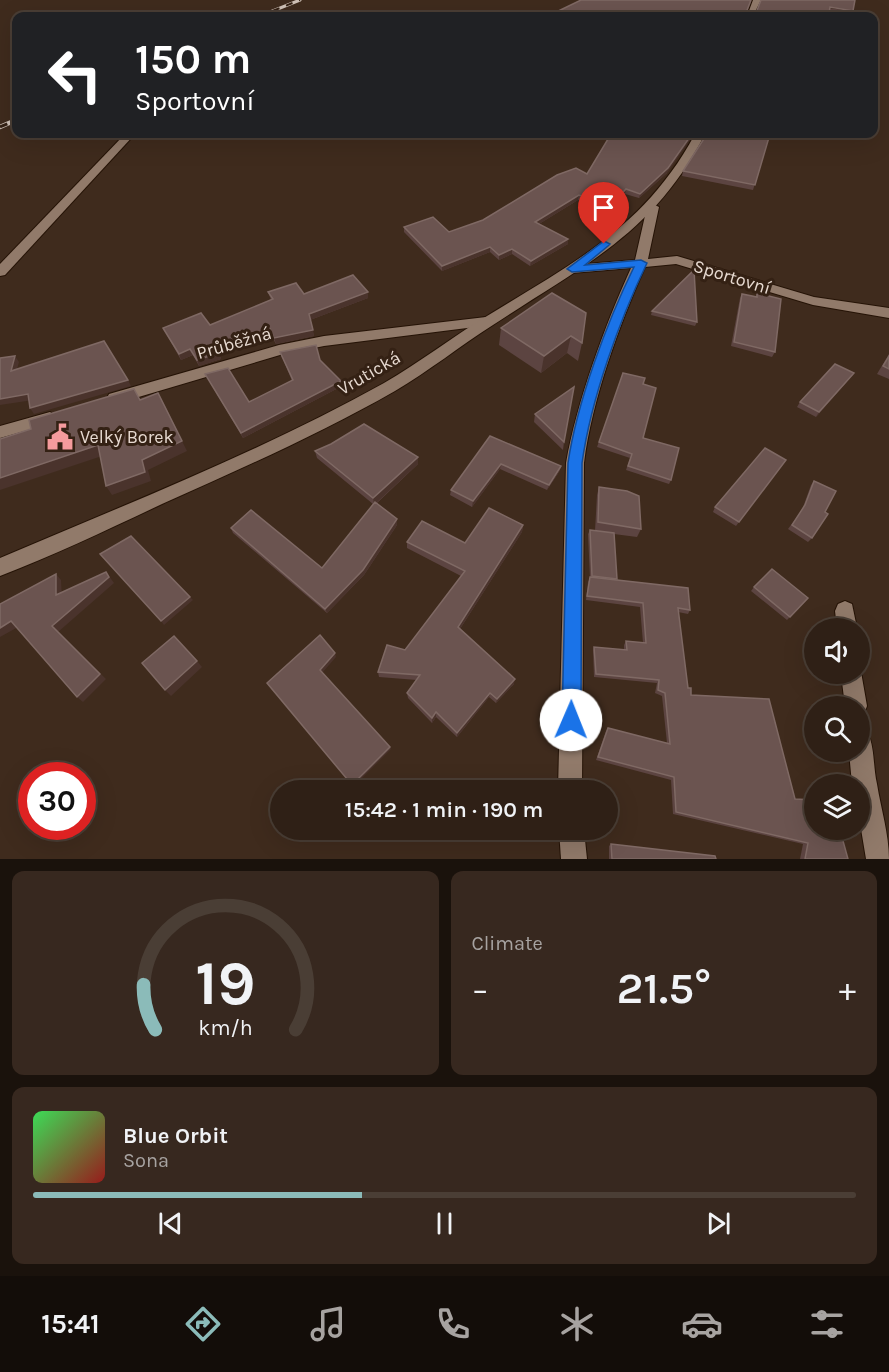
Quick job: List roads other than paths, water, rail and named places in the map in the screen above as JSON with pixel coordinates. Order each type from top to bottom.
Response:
[{"type":"street","points":[[0,272],[126,138]]},
{"type":"street","name":"Vrutická","points":[[0,567],[168,494],[378,393],[572,269],[653,207],[684,167],[698,138]]},
{"type":"street","points":[[570,780],[575,463],[580,430],[625,296],[641,263],[653,207]]},
{"type":"street","name":"Sportovní","points":[[572,269],[677,260],[813,301],[889,313]]},
{"type":"street","name":"Průběžná","points":[[101,403],[302,345],[486,322]]},
{"type":"street","points":[[0,432],[67,412]]},
{"type":"street","points":[[862,762],[879,859]]},
{"type":"street","points":[[573,840],[574,859]]},
{"type":"railway","points":[[270,12],[300,0]]},
{"type":"railway","points":[[0,127],[12,122]]},
{"type":"place","name":"Velký Borek","points":[[60,437]]}]
